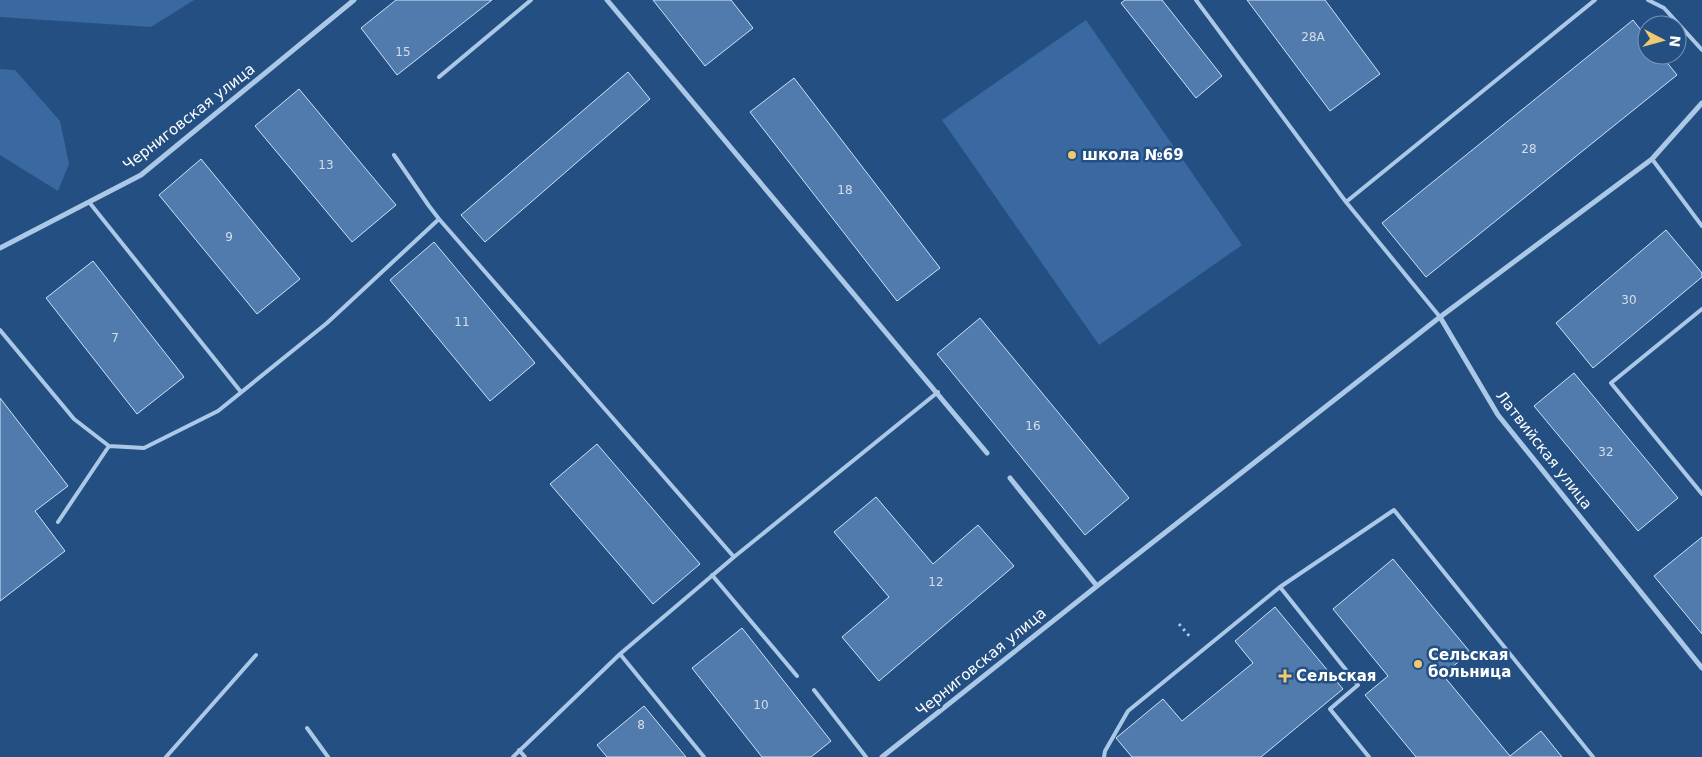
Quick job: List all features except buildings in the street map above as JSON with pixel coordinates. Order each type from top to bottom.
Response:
[{"type":"street","name":"Черниговская улица","points":[[0,248],[141,175],[354,0]]},
{"type":"street","points":[[607,0],[938,392],[987,453]]},
{"type":"street","points":[[1440,318],[1652,159],[1702,104]]},
{"type":"street","name":"Черниговская улица","points":[[882,757],[1440,318]]},
{"type":"street","name":"Латвийская улица","points":[[1440,318],[1498,415],[1702,668]]},
{"type":"street","points":[[1010,478],[1097,586]]},
{"type":"lane","points":[[439,77],[531,0]]},
{"type":"lane","points":[[1196,0],[1346,202],[1440,318]]},
{"type":"lane","points":[[1346,202],[1595,0]]},
{"type":"lane","points":[[1648,0],[1664,8],[1702,50]]},
{"type":"lane","points":[[394,155],[429,206],[734,558]]},
{"type":"lane","points":[[1652,159],[1702,226]]},
{"type":"lane","points":[[89,202],[241,392]]},
{"type":"lane","points":[[0,330],[74,419],[109,446],[144,448],[218,411],[327,323],[440,219]]},
{"type":"lane","points":[[1702,309],[1611,384],[1702,494]]},
{"type":"lane","points":[[513,757],[620,654],[712,575],[938,392]]},
{"type":"lane","points":[[58,522],[109,446]]},
{"type":"lane","points":[[1104,757],[1105,751],[1128,711],[1280,587],[1394,510],[1593,757]]},
{"type":"lane","points":[[712,575],[797,676]]},
{"type":"lane","points":[[1280,587],[1358,685],[1330,710],[1369,757]]},
{"type":"lane","points":[[620,654],[704,757]]},
{"type":"lane","points":[[166,757],[256,655]]},
{"type":"lane","points":[[814,690],[866,757]]},
{"type":"lane","points":[[307,728],[328,757]]},
{"type":"lane","points":[[519,750],[525,757]]},
{"type":"shaded area","points":[[0,0],[194,0],[151,27],[0,17]]},
{"type":"shaded area","points":[[1086,20],[1242,245],[1099,345],[942,120]]},
{"type":"shaded area","points":[[0,69],[15,70],[60,121],[69,164],[58,191],[0,155]]},
{"type":"place","name":"школа №69","points":[[1072,155]]},
{"type":"place","name":"Сельская больница","points":[[1418,664]]},
{"type":"place","name":"Сельская","points":[[1285,676]]}]
